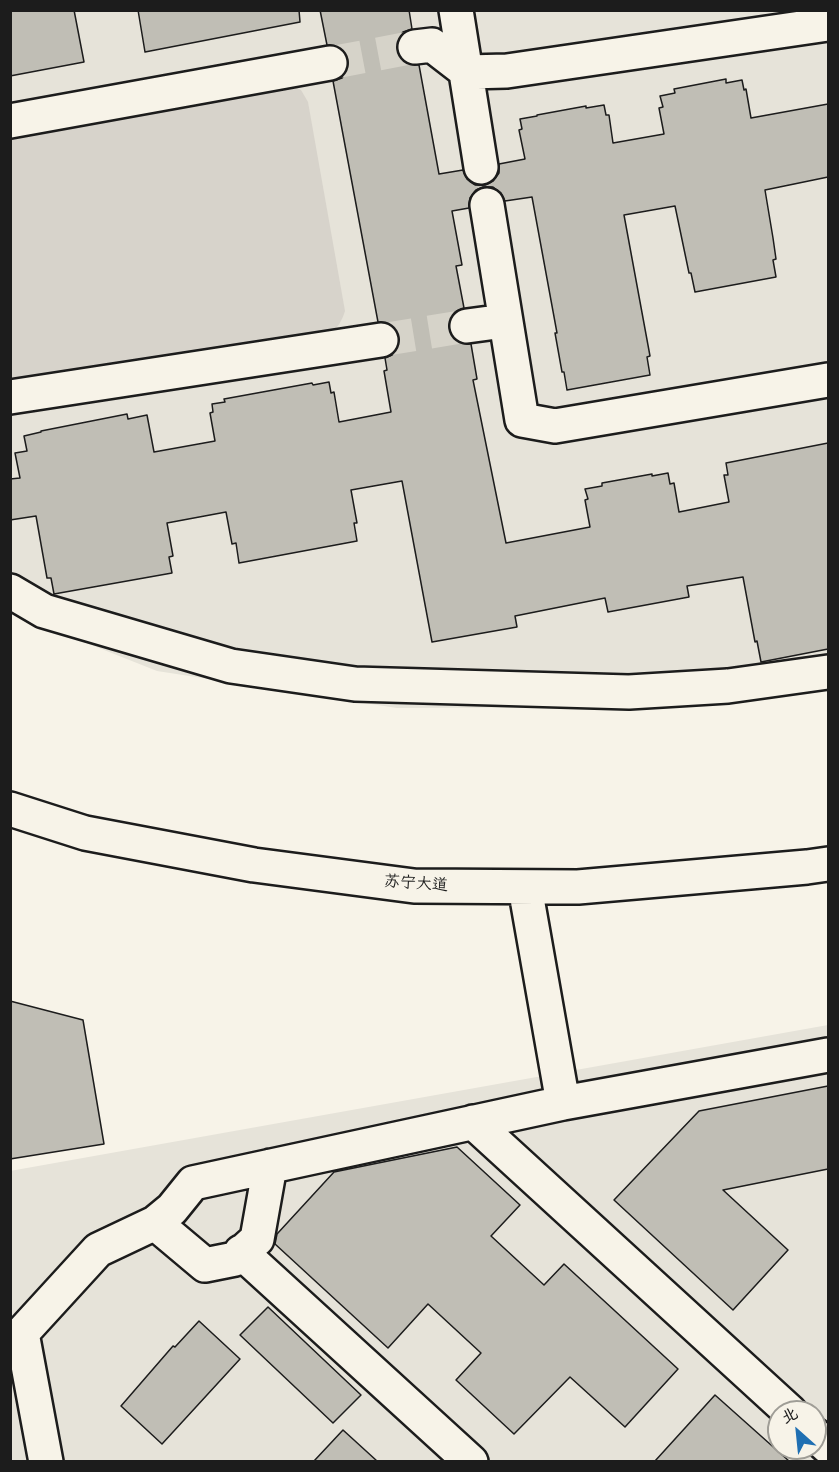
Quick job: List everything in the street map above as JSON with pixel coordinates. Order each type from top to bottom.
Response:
[{"type":"street","points":[[456,10],[481,167]]},
{"type":"street","points":[[416,47],[432,45],[467,72],[507,71],[828,24]]},
{"type":"street","points":[[10,121],[330,63]]},
{"type":"street","points":[[487,205],[504,321],[522,420],[555,426],[828,380]]},
{"type":"street","points":[[467,326],[504,321]]},
{"type":"street","points":[[10,397],[381,340]]},
{"type":"street","points":[[12,586],[44,611],[150,644],[231,666],[355,684],[629,692],[728,686],[828,672]]},
{"type":"street","name":"苏宁大道","points":[[10,809],[85,833],[254,865],[414,886],[578,887],[828,864]]},
{"type":"street","points":[[525,887],[563,1103]]},
{"type":"street","points":[[46,1461],[22,1333],[98,1250],[155,1223],[172,1209],[193,1183],[563,1103],[828,1055]]},
{"type":"street","points":[[473,1122],[777,1400]]},
{"type":"street","points":[[155,1223],[205,1265],[235,1259],[257,1239],[270,1166]]},
{"type":"street","points":[[242,1252],[471,1461]]},
{"type":"shaded area","points":[[10,11],[828,11],[828,674],[633,707],[397,708],[157,671],[11,613]]},
{"type":"shaded area","points":[[289,84],[301,90],[308,102],[345,311],[335,329],[330,334],[11,384],[10,131]]},
{"type":"shaded area","points":[[828,1025],[828,1461],[11,1461],[10,1171]]},
{"type":"building","points":[[10,10],[74,10],[84,62],[10,76]]},
{"type":"building","points":[[138,10],[299,10],[300,22],[145,52]]},
{"type":"building","points":[[320,10],[409,10],[412,29],[403,32],[398,39],[397,50],[400,58],[407,64],[419,65],[439,174],[463,170],[467,179],[475,185],[485,185],[493,181],[499,173],[499,164],[525,159],[519,130],[522,129],[520,119],[537,115],[604,105],[606,115],[609,115],[613,143],[664,134],[659,108],[663,107],[660,96],[675,93],[674,89],[726,79],[726,83],[742,80],[744,90],[746,89],[751,118],[828,104],[828,177],[765,190],[776,259],[773,260],[776,277],[695,292],[675,206],[624,215],[650,356],[647,357],[650,375],[567,390],[532,197],[505,201],[501,193],[493,187],[476,190],[470,198],[469,208],[452,211],[462,265],[456,266],[464,308],[455,312],[450,318],[448,328],[452,337],[459,343],[471,344],[477,379],[473,380],[506,543],[590,527],[585,489],[602,486],[602,483],[668,473],[670,484],[674,483],[679,512],[729,502],[724,475],[728,475],[726,463],[828,443],[828,649],[761,662],[743,577],[687,586],[689,597],[608,612],[605,598],[515,616],[517,627],[432,642],[402,481],[351,490],[357,523],[354,523],[357,541],[239,563],[236,543],[232,544],[226,512],[167,523],[173,556],[169,557],[172,573],[54,594],[51,578],[47,578],[36,516],[10,520],[10,479],[20,478],[15,453],[27,451],[24,436],[127,414],[128,419],[147,415],[154,452],[215,441],[210,413],[213,412],[212,404],[225,402],[224,399],[312,383],[313,385],[329,382],[331,393],[334,392],[339,422],[391,412],[384,371],[387,370],[385,358],[392,355],[398,347],[399,337],[395,328],[388,323],[378,322],[333,81],[342,78],[347,70],[348,59],[345,51],[337,46],[327,45]]},
{"type":"building","points":[[10,1001],[83,1020],[104,1144],[10,1159]]},
{"type":"building","points":[[828,1086],[828,1169],[723,1190],[788,1250],[733,1310],[614,1200],[699,1111]]},
{"type":"building","points":[[457,1147],[520,1205],[491,1236],[544,1285],[564,1264],[678,1369],[625,1427],[570,1377],[514,1434],[456,1380],[481,1353],[428,1304],[388,1348],[275,1244],[277,1234],[334,1172]]},
{"type":"building","points":[[268,1307],[361,1395],[333,1423],[240,1335]]},
{"type":"building","points":[[199,1321],[240,1359],[162,1444],[121,1406],[173,1346],[175,1347]]},
{"type":"building","points":[[715,1395],[767,1441],[767,1460],[789,1461],[655,1461]]},
{"type":"building","points":[[343,1430],[377,1461],[314,1461]]},
{"type":"tunnel","points":[[330,63],[415,47]]},
{"type":"tunnel","points":[[381,340],[467,326]]}]
